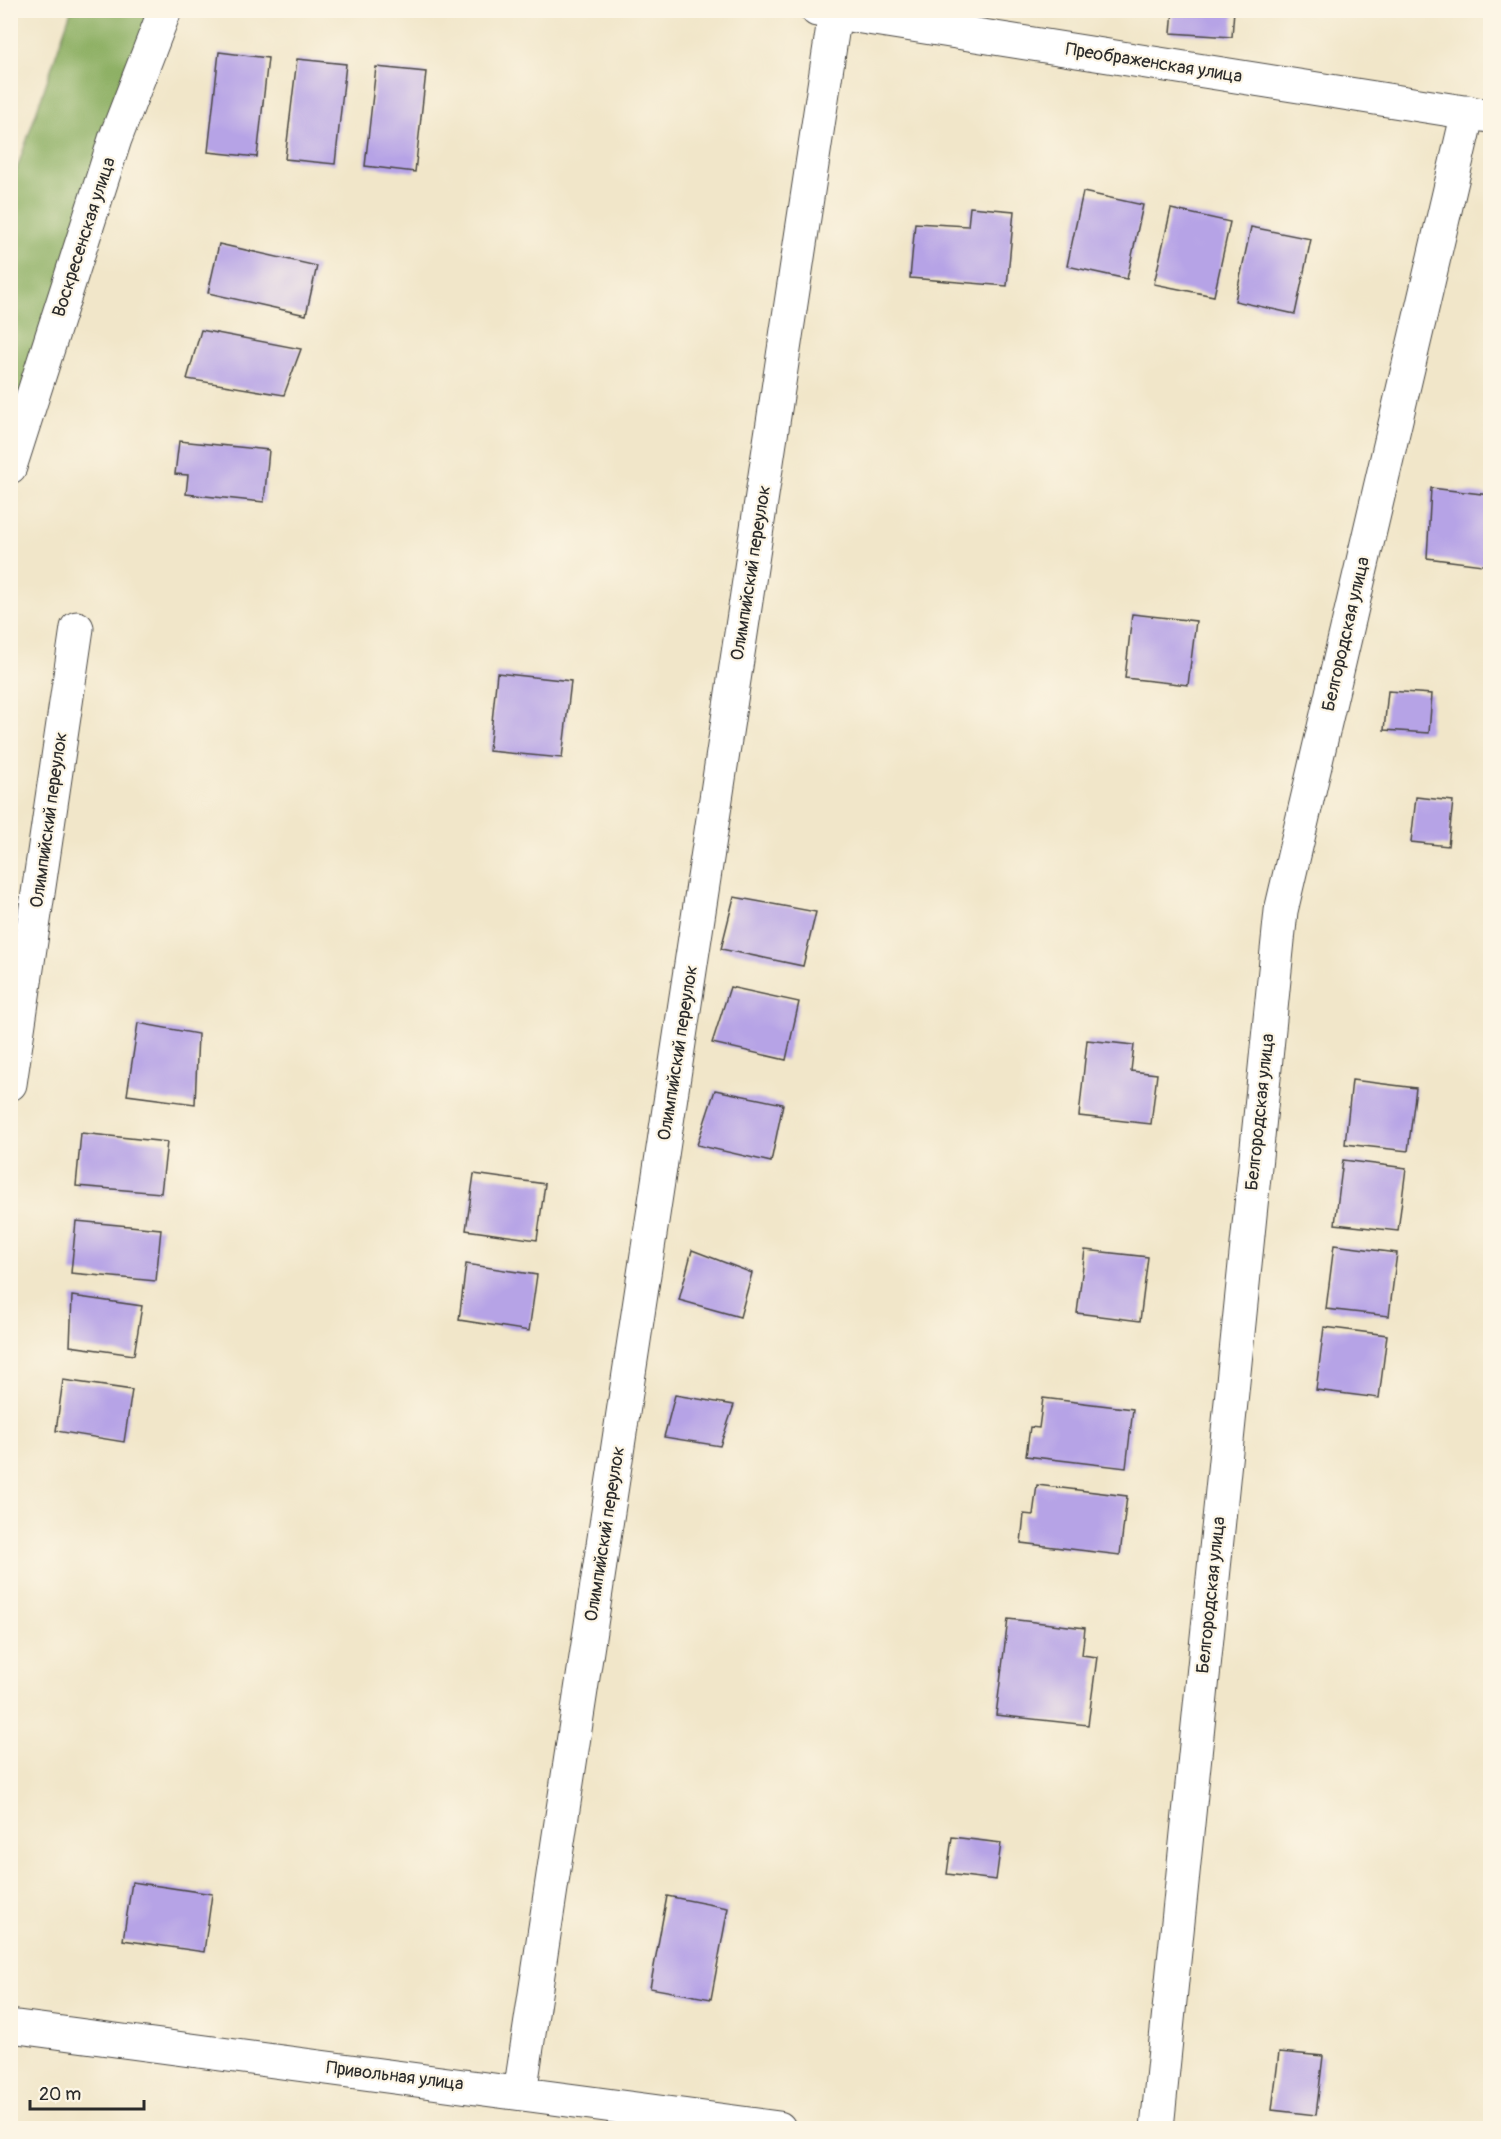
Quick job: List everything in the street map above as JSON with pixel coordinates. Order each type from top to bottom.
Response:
[{"type":"street","name":"Воскресенская улица","points":[[10,467],[115,139],[165,10]]},
{"type":"street","name":"Преображенская улица","points":[[826,12],[1479,114]]},
{"type":"street","name":"Олимпийский переулок","points":[[520,2093],[826,12]]},
{"type":"street","name":"Белгородская улица","points":[[1157,2128],[1281,911],[1479,114]]},
{"type":"street","name":"Олимпийский переулок","points":[[10,1084],[76,628]]},
{"type":"street","name":"Привольная улица","points":[[10,2026],[779,2128]]},
{"type":"green space","points":[[71,11],[164,11],[11,464],[11,186]]},
{"type":"building","points":[[1173,10],[1234,10],[1232,37],[1171,33]]},
{"type":"building","points":[[219,52],[268,58],[257,157],[208,152]]},
{"type":"building","points":[[297,59],[346,64],[335,164],[285,159]]},
{"type":"building","points":[[376,67],[426,72],[415,172],[365,166]]},
{"type":"building","points":[[1083,192],[1143,205],[1127,279],[1067,266]]},
{"type":"building","points":[[970,207],[1014,211],[1007,286],[910,278],[915,223],[968,226]]},
{"type":"building","points":[[1171,209],[1230,222],[1214,296],[1154,284]]},
{"type":"building","points":[[1251,227],[1311,239],[1295,314],[1235,301]]},
{"type":"building","points":[[219,244],[317,266],[306,315],[208,293]]},
{"type":"building","points":[[201,330],[301,349],[284,395],[187,379]]},
{"type":"building","points":[[179,441],[269,450],[264,502],[186,494],[188,475],[175,474]]},
{"type":"building","points":[[1431,488],[1490,495],[1490,566],[1427,558]]},
{"type":"building","points":[[1132,614],[1196,621],[1188,685],[1125,678]]},
{"type":"building","points":[[497,673],[571,681],[562,758],[489,751]]},
{"type":"building","points":[[1388,691],[1432,694],[1429,733],[1384,730]]},
{"type":"building","points":[[1416,797],[1453,801],[1448,846],[1411,842]]},
{"type":"building","points":[[734,897],[816,912],[803,966],[721,949]]},
{"type":"building","points":[[730,987],[799,1002],[786,1060],[712,1043]]},
{"type":"building","points":[[138,1023],[198,1034],[195,1104],[127,1095]]},
{"type":"building","points":[[1087,1040],[1134,1045],[1131,1071],[1157,1074],[1151,1124],[1079,1116]]},
{"type":"building","points":[[1352,1080],[1416,1088],[1408,1151],[1345,1144]]},
{"type":"building","points":[[715,1090],[783,1104],[771,1162],[697,1145]]},
{"type":"building","points":[[81,1133],[167,1142],[161,1193],[76,1186]]},
{"type":"building","points":[[1343,1160],[1406,1168],[1398,1231],[1335,1224]]},
{"type":"building","points":[[474,1174],[545,1184],[537,1240],[466,1230]]},
{"type":"building","points":[[76,1221],[161,1229],[156,1281],[71,1273]]},
{"type":"building","points":[[1334,1245],[1397,1253],[1389,1316],[1326,1309]]},
{"type":"building","points":[[692,1250],[752,1273],[740,1317],[679,1300]]},
{"type":"building","points":[[1085,1250],[1148,1257],[1140,1321],[1077,1313]]},
{"type":"building","points":[[466,1264],[537,1275],[529,1331],[459,1320]]},
{"type":"building","points":[[72,1296],[142,1306],[134,1355],[70,1346]]},
{"type":"building","points":[[1324,1327],[1387,1335],[1379,1398],[1316,1390]]},
{"type":"building","points":[[63,1380],[132,1390],[124,1442],[56,1431]]},
{"type":"building","points":[[675,1395],[734,1405],[720,1446],[664,1437]]},
{"type":"building","points":[[1043,1398],[1133,1409],[1126,1468],[1026,1456],[1030,1427],[1039,1428]]},
{"type":"building","points":[[1037,1485],[1127,1496],[1120,1555],[1021,1543],[1024,1514],[1033,1515]]},
{"type":"building","points":[[1008,1619],[1085,1628],[1082,1655],[1097,1657],[1088,1725],[996,1715]]},
{"type":"building","points":[[952,1837],[1001,1843],[996,1880],[947,1874]]},
{"type":"building","points":[[132,1882],[212,1894],[204,1952],[123,1940]]},
{"type":"building","points":[[667,1896],[728,1908],[711,1999],[650,1988]]},
{"type":"building","points":[[1279,2052],[1323,2056],[1316,2115],[1272,2110]]}]
